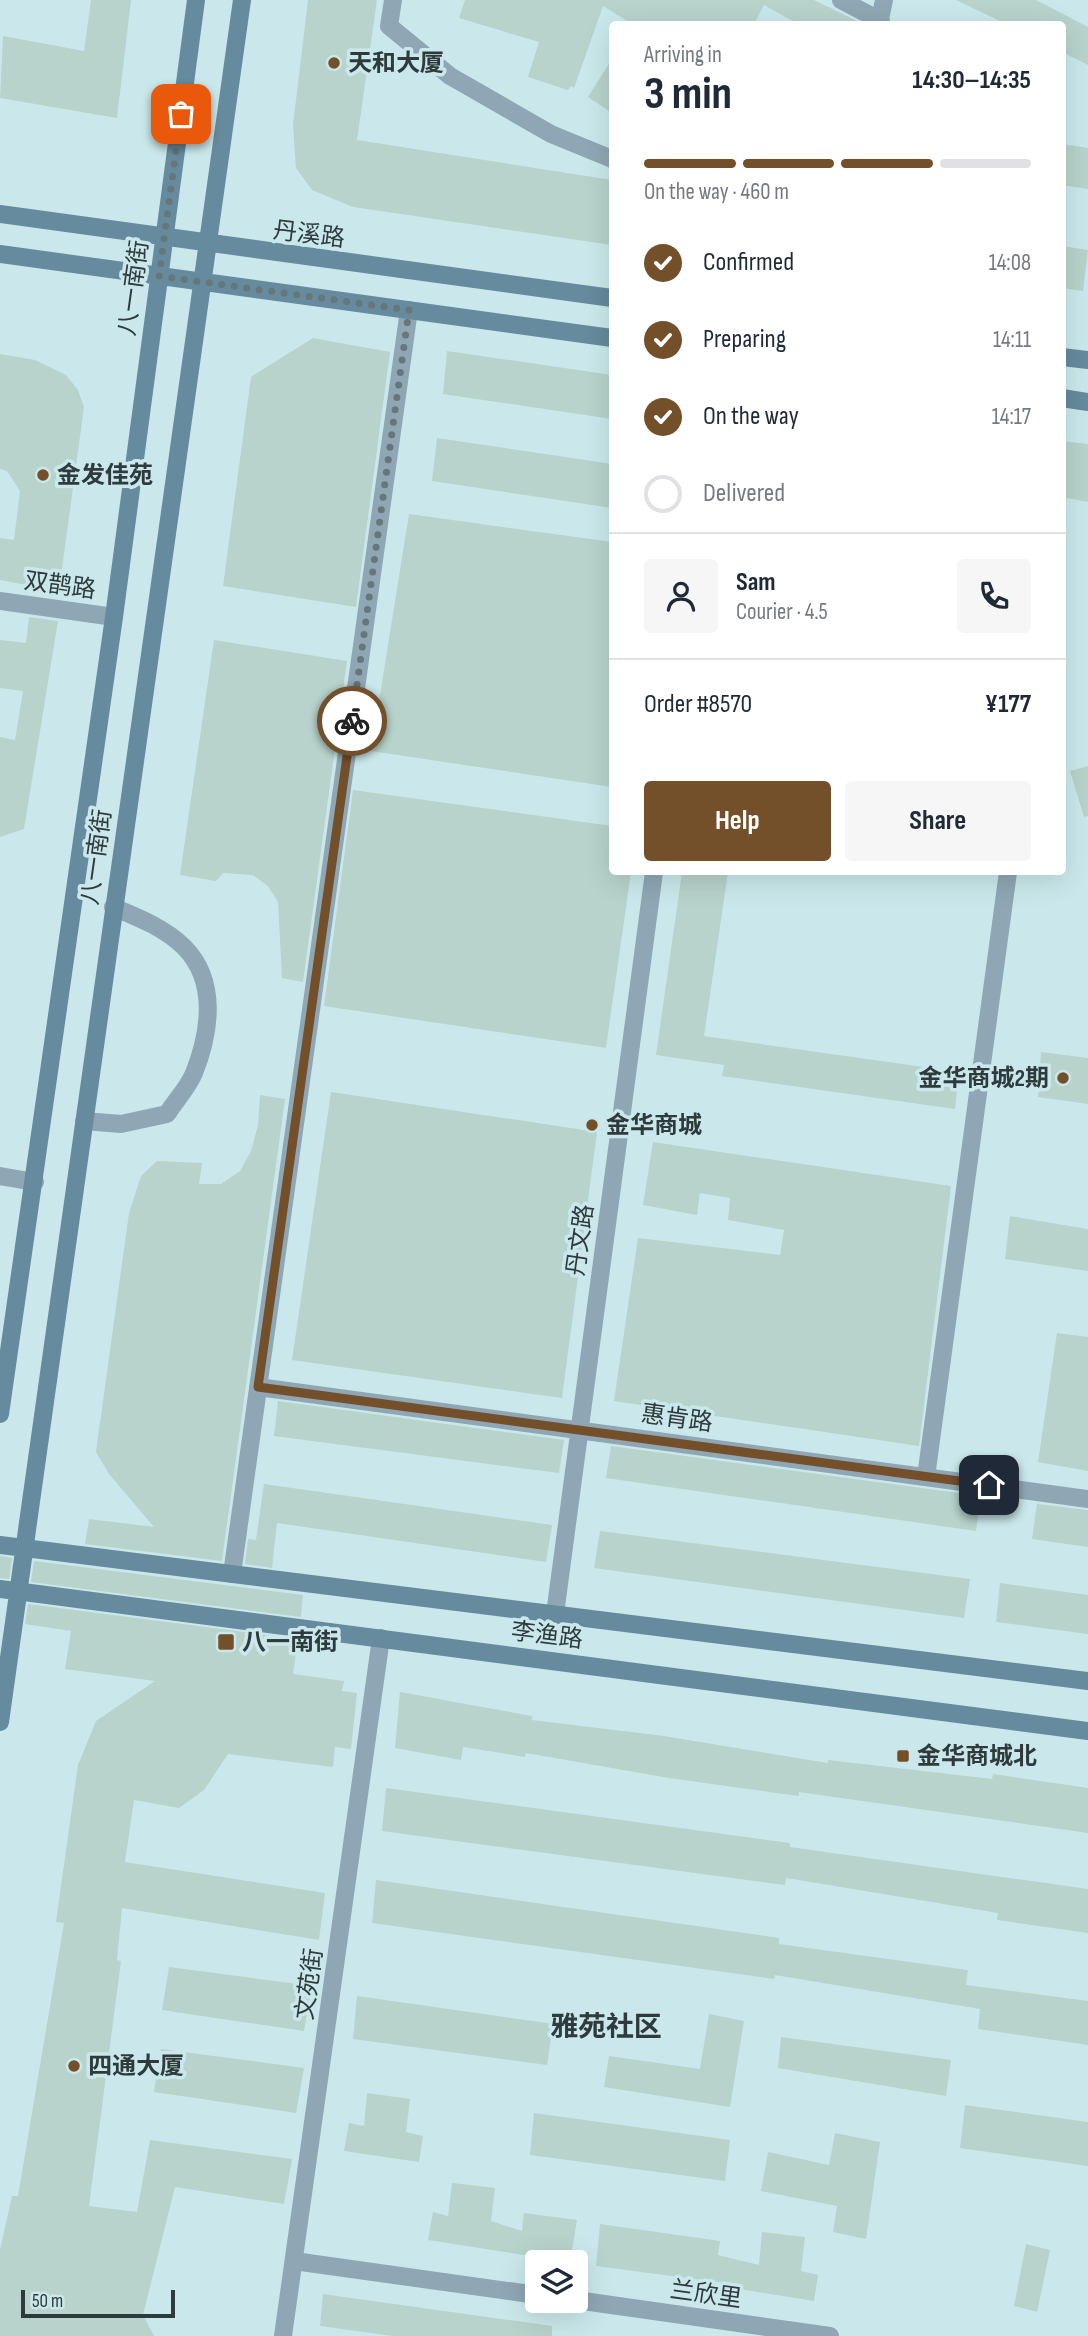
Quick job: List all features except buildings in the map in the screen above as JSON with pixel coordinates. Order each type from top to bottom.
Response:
[{"type":"main road","name":"八一南街","points":[[0,1415],[114,617],[196,0]]},
{"type":"main road","name":"八一南街","points":[[0,1722],[242,0]]},
{"type":"main road","name":"丹溪路","points":[[0,214],[206,245],[609,298]]},
{"type":"main road","points":[[0,254],[609,338]]},
{"type":"main road","points":[[1066,357],[1088,360]]},
{"type":"main road","points":[[1066,399],[1088,402]]},
{"type":"main road","name":"李渔路","points":[[0,1545],[1088,1681]]},
{"type":"main road","name":"李渔路","points":[[0,1589],[1088,1731]]},
{"type":"street","points":[[393,0],[389,26],[450,76],[551,134],[609,158]]},
{"type":"street","points":[[841,0],[877,21]]},
{"type":"street","points":[[880,21],[884,0]]},
{"type":"street","points":[[232,1574],[409,310]]},
{"type":"street","name":"双鹊路","points":[[0,601],[114,617]]},
{"type":"street","name":"丹文路","points":[[555,1614],[654,875]]},
{"type":"street","points":[[926,1477],[1008,875]]},
{"type":"street","points":[[83,1121],[121,1124],[167,1114],[193,1076],[208,1029],[205,979],[184,947],[146,921],[113,907]]},
{"type":"street","points":[[0,1176],[35,1182]]},
{"type":"street","name":"惠肯路","points":[[258,1387],[1088,1499]]},
{"type":"street","name":"文苑街","points":[[283,2336],[382,1638]]},
{"type":"street","points":[[294,2261],[525,2293]]},
{"type":"street","name":"兰欣里","points":[[588,2302],[830,2336]]},
{"type":"way so far","points":[[181,114],[159,276],[409,310],[352,721]]},
{"type":"place","name":"天和大厦","points":[[334,63]]},
{"type":"place","name":"金发佳苑","points":[[43,475]]},
{"type":"place","name":"金华商城2期","points":[[1063,1078]]},
{"type":"place","name":"金华商城","points":[[592,1125]]},
{"type":"place","name":"八一南街","points":[[226,1642]]},
{"type":"place","name":"金华商城北","points":[[903,1756]]},
{"type":"place","name":"四通大厦","points":[[74,2066]]},
{"type":"district","name":"雅苑社区","points":[[606,2026]]},
{"type":"route","points":[[352,721],[258,1387],[989,1485]]}]
